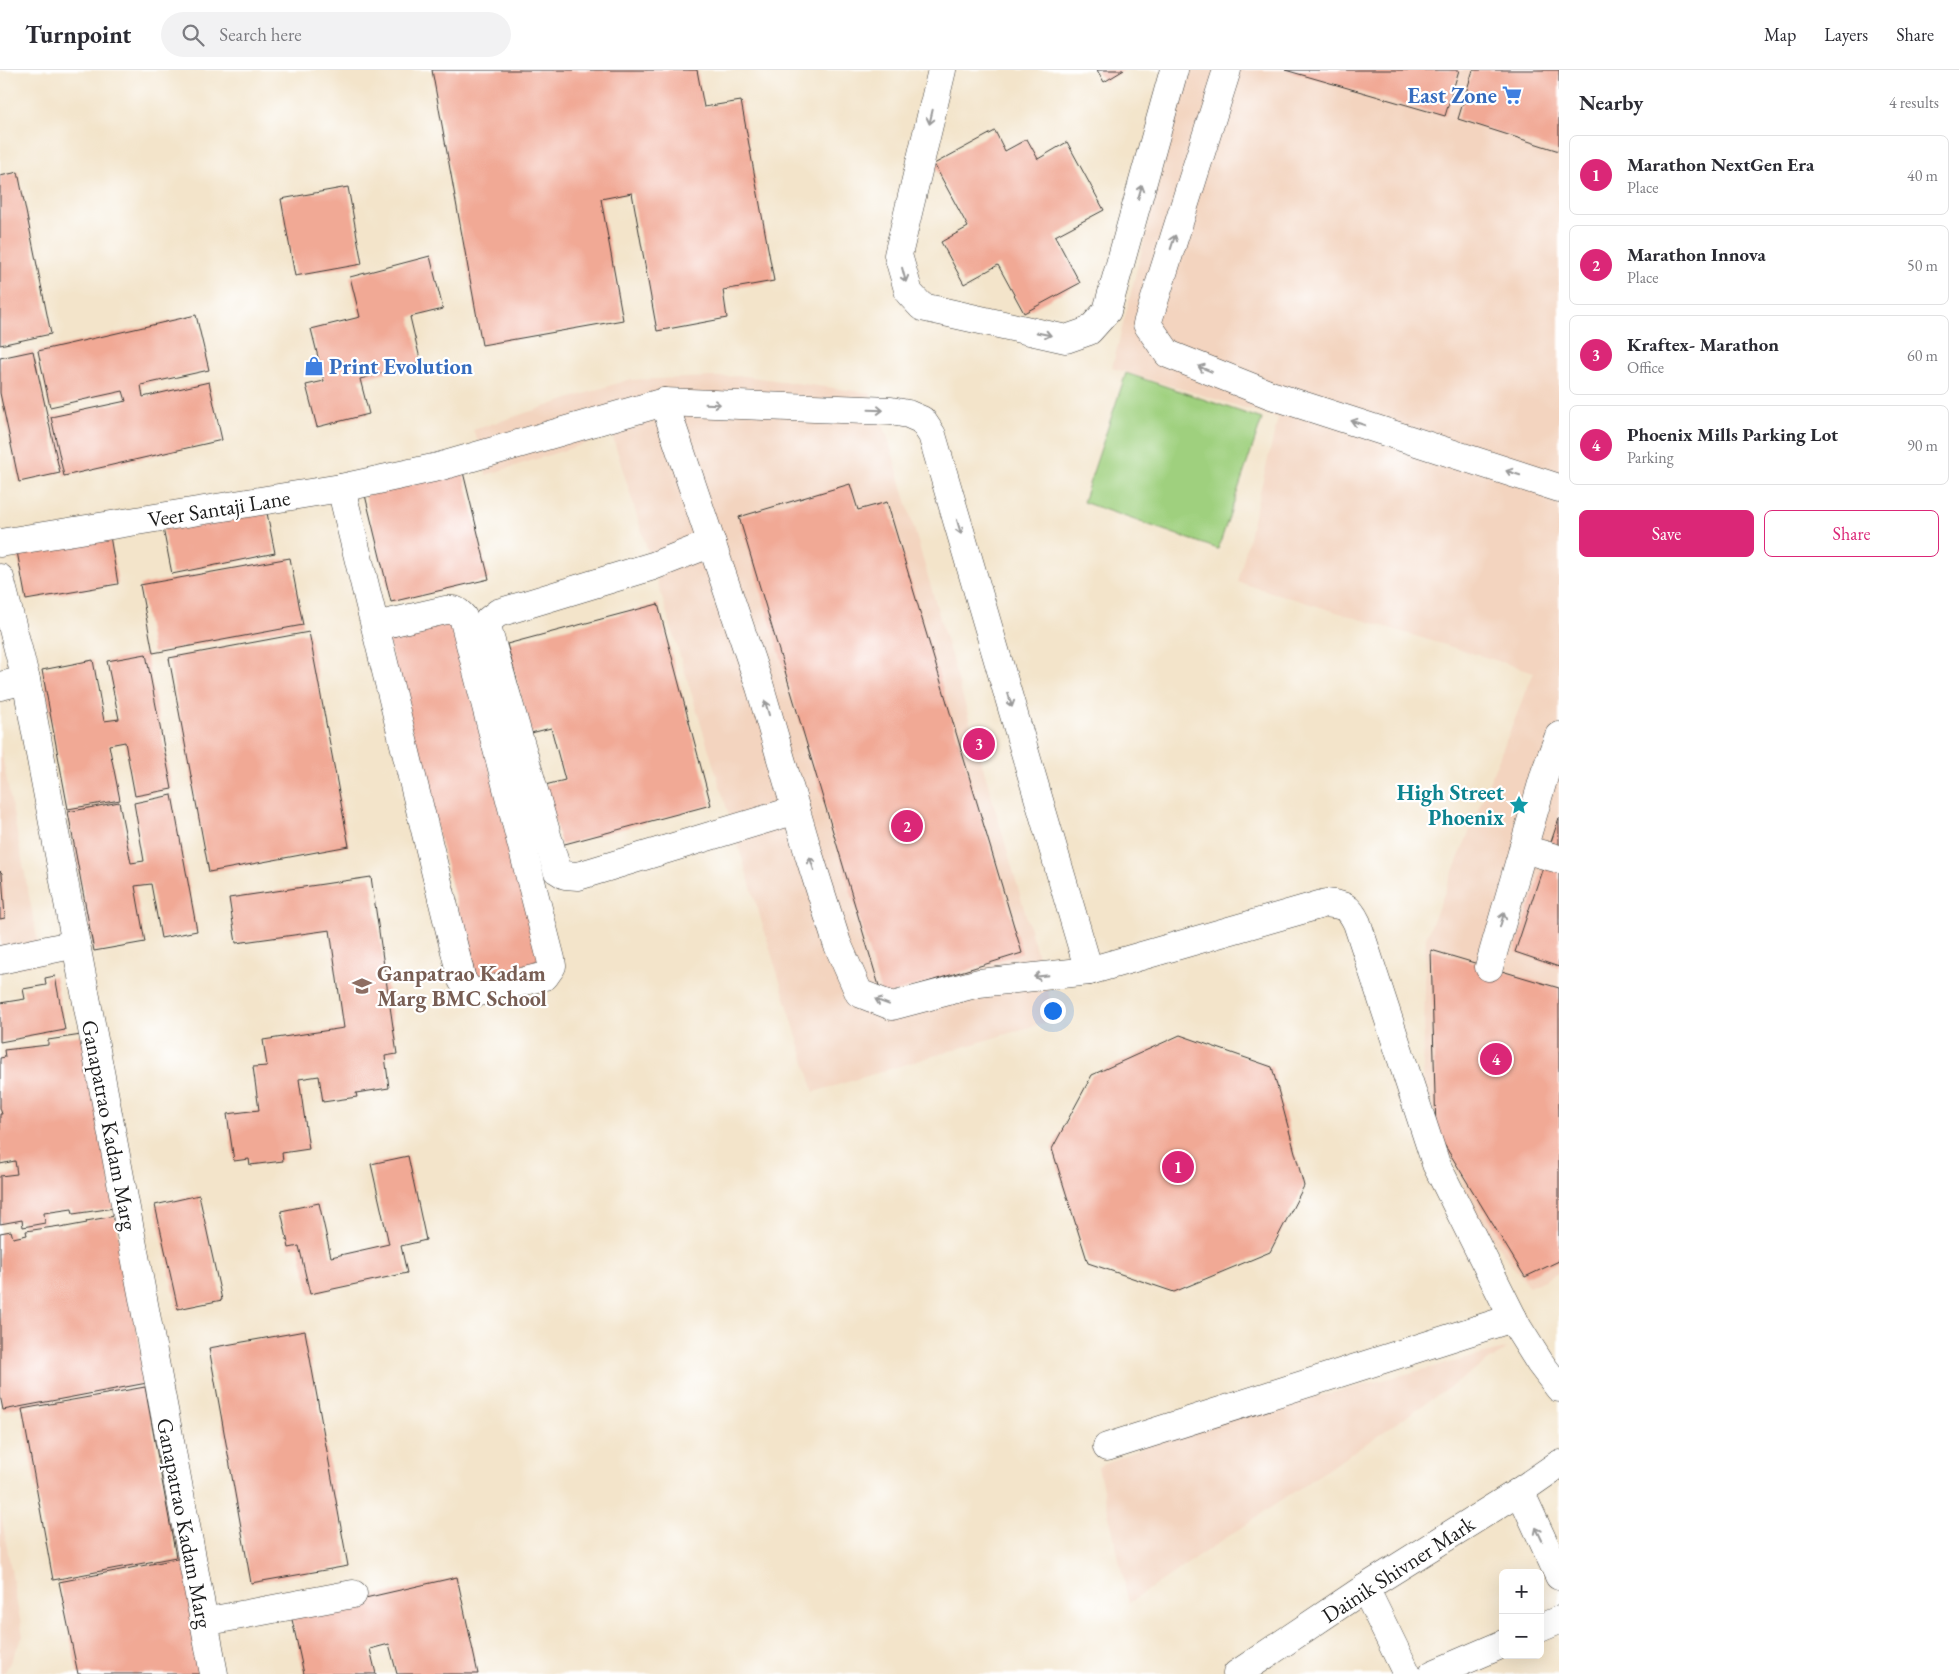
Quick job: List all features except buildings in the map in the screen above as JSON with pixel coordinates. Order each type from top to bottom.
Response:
[{"type":"street","points":[[942,70],[898,255],[909,293],[922,307],[1066,339],[1089,331],[1108,311],[1174,70]]},
{"type":"street","points":[[1227,70],[1147,324],[1168,354],[1271,395],[1559,488]]},
{"type":"street","points":[[664,402],[760,687],[837,943],[859,993],[892,1006],[979,983],[1089,971],[1326,903],[1342,905],[1351,911],[1357,923],[1436,1164],[1513,1318],[1540,1363],[1559,1388]]},
{"type":"street","name":"Veer Santaji Lane","points":[[0,543],[342,488],[438,467],[664,402],[891,411],[908,414],[922,420],[932,435],[1089,971]]},
{"type":"street","points":[[342,488],[462,980],[467,989],[473,992],[480,992],[545,976],[552,966],[551,959],[463,617],[458,611],[453,609],[376,626]]},
{"type":"street","points":[[712,543],[653,566],[498,613],[490,620],[488,631],[557,870],[565,875],[578,876],[796,810]]},
{"type":"street","name":"Ganapatrao Kadam Marg","points":[[0,578],[13,683],[76,944],[214,1674]]},
{"type":"street","points":[[1489,967],[1545,773],[1559,736]]},
{"type":"street","points":[[1523,848],[1559,859]]},
{"type":"street","points":[[0,960],[76,944]]},
{"type":"street","points":[[1107,1447],[1513,1318]]},
{"type":"street","name":"Dainik Shivner Mark","points":[[1237,1674],[1365,1588],[1520,1491],[1559,1464]]},
{"type":"street","points":[[1520,1491],[1559,1576]]},
{"type":"street","points":[[1365,1588],[1407,1674]]},
{"type":"street","points":[[204,1622],[353,1594]]},
{"type":"street","points":[[1544,1626],[1559,1620]]},
{"type":"street","points":[[1433,1674],[1499,1646]]},
{"type":"shaded area","name":"High Street Phoenix","points":[[1187,70],[1559,70],[1559,1273],[1529,1287],[1475,1216],[1423,1082],[1426,938],[1534,672],[1238,582],[1278,418],[1112,368]]},
{"type":"shaded area","points":[[744,376],[870,393],[887,435],[1056,1019],[814,1092],[612,435],[486,475],[484,453],[473,430],[627,380]]},
{"type":"shaded area","points":[[0,745],[42,963],[0,971]]},
{"type":"shaded area","points":[[1508,1348],[1129,1603],[1098,1467],[1175,1433]]},
{"type":"shaded area","points":[[0,1509],[23,1636],[4,1674],[0,1674]]},
{"type":"green space","points":[[1126,373],[1262,419],[1218,549],[1083,502]]},
{"type":"place","name":"East Zone","points":[[1512,95]]},
{"type":"place","name":"Print Evolution","points":[[314,366]]},
{"type":"place","name":"Kraftex- Marathon","points":[[979,744]]},
{"type":"place","name":"High Street Phoenix","points":[[1519,805]]},
{"type":"place","name":"Marathon Innova","points":[[907,826]]},
{"type":"place","name":"Ganpatrao Kadam Marg BMC School","points":[[362,986]]},
{"type":"place","name":"Phoenix Mills Parking Lot","points":[[1496,1059]]},
{"type":"place","name":"Marathon NextGen Era","points":[[1178,1167]]}]
